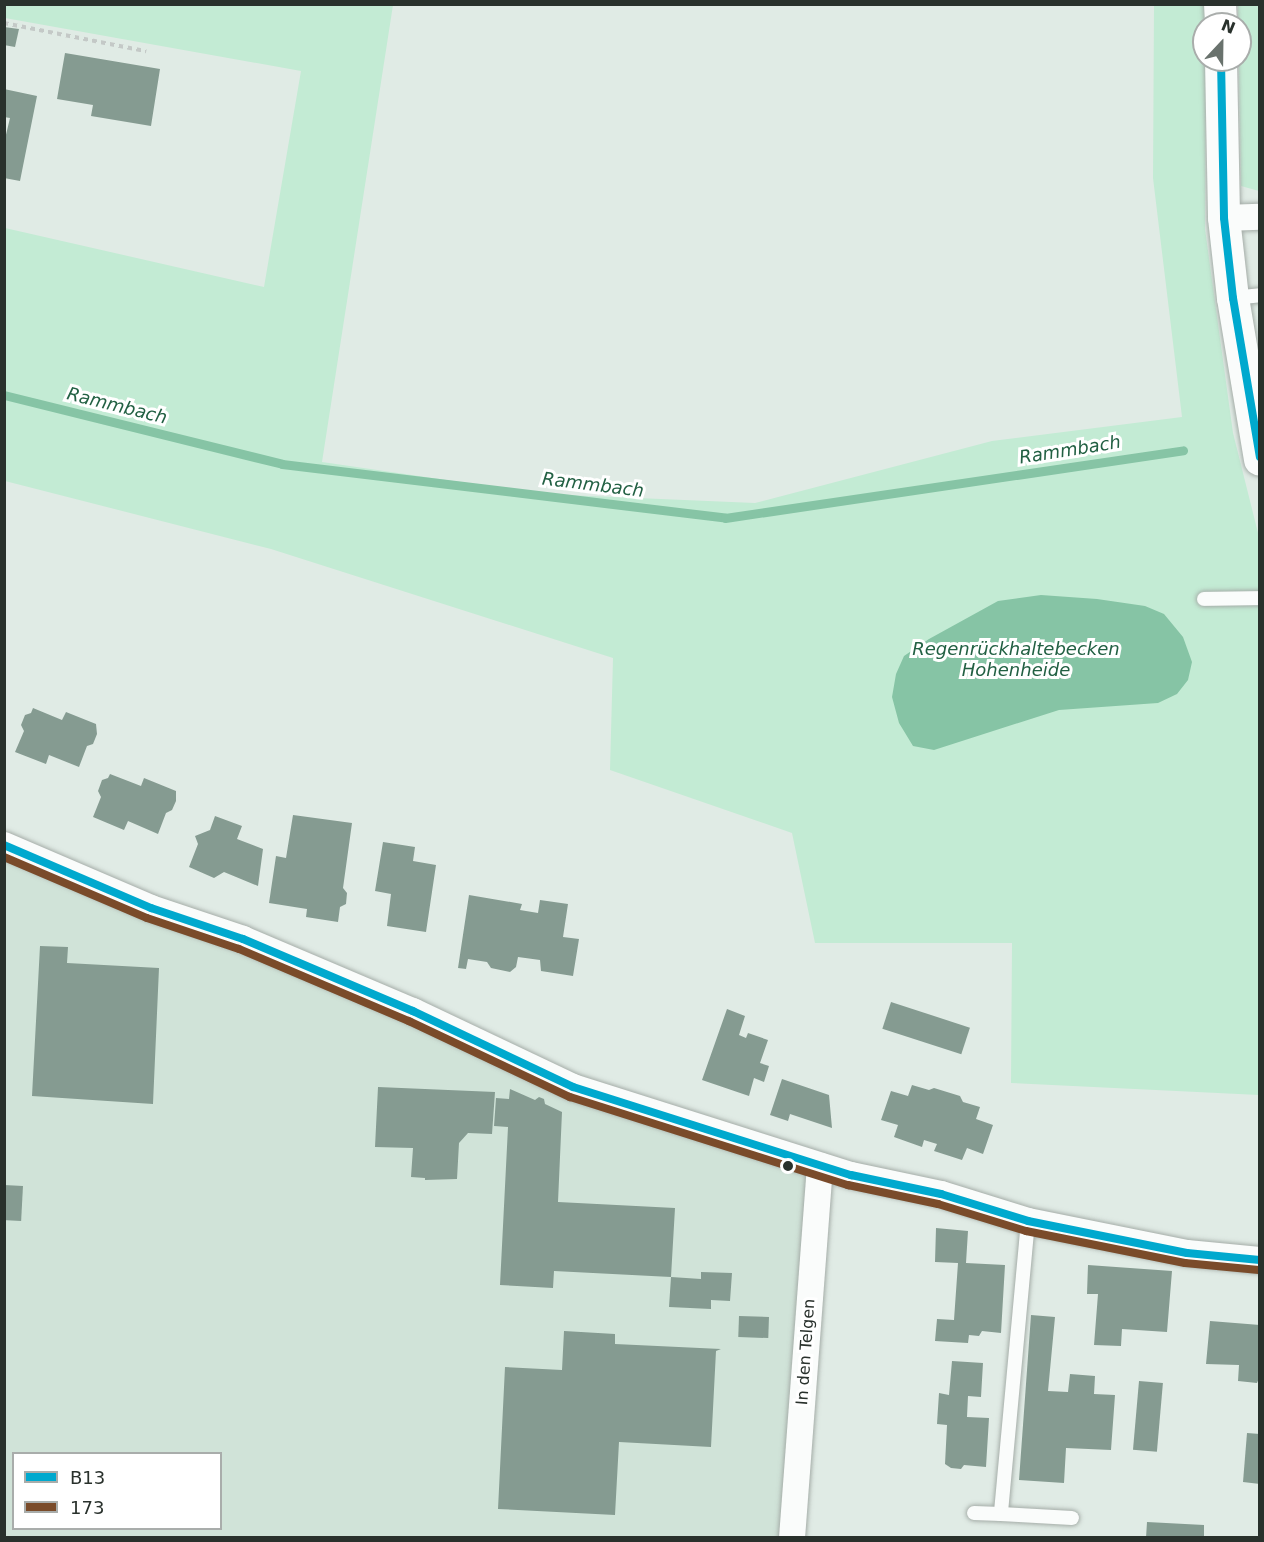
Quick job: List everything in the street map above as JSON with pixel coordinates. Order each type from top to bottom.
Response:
[{"type":"street","points":[[1221,72],[1224,218],[1246,296],[1260,460]]},
{"type":"street","points":[[1224,218],[1260,217]]},
{"type":"street","points":[[4,845],[151,908],[243,939],[413,1011],[573,1087],[820,1166],[941,1194],[1028,1221],[1187,1253],[1260,1260]]},
{"type":"street","name":"In den Telgen","points":[[792,1538],[820,1166]]},
{"type":"lane","points":[[1204,599],[1260,598]]},
{"type":"lane","points":[[1000,1514],[1028,1221]]},
{"type":"lane","points":[[974,1512],[1072,1518]]},
{"type":"path","points":[[4,23],[146,51]]},
{"type":"shaded area","points":[[4,5],[393,5],[322,462],[543,494],[755,503],[992,441],[1182,417],[1153,178],[1154,5],[1206,5],[1206,12],[1192,12],[1192,72],[1206,72],[1205,229],[1233,433],[1259,537],[1259,1095],[1011,1083],[1012,943],[815,943],[792,833],[610,770],[613,658],[271,549],[5,481],[5,228],[264,287],[301,71],[5,18]]},
{"type":"shaded area","points":[[1238,5],[1259,5],[1259,191],[1241,186],[1239,72],[1252,72],[1252,12],[1238,12]]},
{"type":"shaded area","points":[[4,846],[573,1087],[820,1166],[802,1537],[5,1537]]},
{"type":"water","name":"Regenrückhaltebecken Hohenheide","points":[[1041,595],[1097,599],[1145,606],[1164,614],[1183,637],[1192,662],[1188,680],[1177,694],[1158,703],[1059,710],[934,750],[913,746],[899,723],[892,697],[896,674],[904,656],[929,639],[998,601]]},
{"type":"building","points":[[4,27],[19,29],[15,47],[4,45]]},
{"type":"building","points":[[65,53],[160,69],[151,126],[91,116],[93,105],[57,99]]},
{"type":"building","points":[[4,89],[37,96],[20,181],[4,178],[4,143],[10,118],[4,117]]},
{"type":"building","points":[[33,708],[62,720],[66,712],[96,724],[97,734],[93,744],[87,746],[79,767],[49,755],[46,764],[15,752],[24,731],[21,725],[25,715],[31,713]]},
{"type":"building","points":[[110,774],[141,786],[144,778],[176,791],[176,801],[172,810],[166,813],[158,834],[128,821],[124,830],[93,817],[101,797],[98,791],[102,780],[108,778]]},
{"type":"building","points":[[293,815],[352,823],[343,888],[347,893],[346,904],[340,907],[338,922],[306,917],[307,909],[269,903],[276,856],[286,858]]},
{"type":"building","points":[[215,816],[242,826],[237,839],[263,849],[258,886],[224,872],[214,878],[189,867],[198,844],[195,836],[210,830]]},
{"type":"building","points":[[383,842],[415,847],[413,861],[436,865],[426,932],[387,926],[391,894],[375,891]]},
{"type":"building","points":[[469,895],[522,904],[520,910],[538,913],[540,900],[568,904],[563,937],[579,939],[573,976],[541,971],[540,960],[518,957],[516,967],[510,972],[491,968],[487,962],[468,959],[466,969],[458,968]]},
{"type":"building","points":[[40,946],[68,947],[67,963],[159,968],[153,1104],[32,1096]]},
{"type":"building","points":[[891,1002],[970,1028],[961,1054],[882,1029]]},
{"type":"building","points":[[727,1009],[745,1016],[739,1035],[746,1038],[748,1033],[768,1040],[760,1063],[769,1066],[764,1082],[754,1078],[749,1096],[702,1080]]},
{"type":"building","points":[[782,1079],[829,1095],[832,1128],[790,1114],[788,1121],[770,1115]]},
{"type":"building","points":[[912,1085],[929,1090],[934,1088],[960,1096],[963,1102],[980,1107],[976,1119],[993,1125],[983,1154],[967,1148],[962,1160],[934,1151],[937,1144],[924,1140],[922,1147],[894,1137],[898,1125],[881,1120],[891,1091],[908,1096]]},
{"type":"building","points":[[378,1087],[495,1092],[492,1134],[468,1133],[459,1143],[457,1179],[425,1180],[425,1178],[411,1177],[413,1148],[375,1147]]},
{"type":"building","points":[[510,1089],[535,1100],[539,1097],[544,1099],[545,1104],[562,1112],[558,1202],[675,1208],[671,1277],[554,1271],[553,1288],[500,1285],[508,1127],[494,1126],[496,1098],[509,1099]]},
{"type":"building","points":[[4,1185],[23,1186],[21,1221],[4,1220]]},
{"type":"building","points":[[936,1228],[968,1231],[966,1263],[1005,1265],[1001,1333],[982,1331],[979,1336],[969,1335],[968,1343],[935,1341],[937,1319],[954,1320],[958,1263],[935,1262]]},
{"type":"building","points":[[1088,1265],[1172,1271],[1167,1332],[1122,1329],[1121,1346],[1094,1345],[1098,1294],[1087,1294]]},
{"type":"building","points":[[701,1272],[732,1273],[730,1301],[711,1300],[711,1309],[669,1307],[671,1277],[701,1279]]},
{"type":"building","points":[[1031,1315],[1055,1317],[1048,1391],[1068,1392],[1070,1374],[1095,1376],[1094,1394],[1115,1395],[1111,1450],[1066,1448],[1064,1483],[1019,1480]]},
{"type":"building","points":[[739,1316],[769,1317],[768,1338],[738,1337]]},
{"type":"building","points":[[1210,1321],[1260,1325],[1260,1376],[1257,1383],[1238,1381],[1239,1365],[1206,1364]]},
{"type":"building","points":[[564,1331],[615,1334],[615,1344],[721,1349],[716,1351],[711,1447],[619,1442],[615,1515],[498,1509],[505,1367],[562,1370]]},
{"type":"building","points":[[952,1361],[983,1363],[981,1397],[968,1396],[967,1417],[989,1418],[986,1467],[964,1465],[961,1469],[951,1468],[945,1464],[947,1425],[937,1424],[939,1393],[949,1395]]},
{"type":"building","points":[[1139,1381],[1163,1383],[1157,1452],[1133,1450]]},
{"type":"building","points":[[1247,1433],[1260,1434],[1260,1484],[1243,1482]]},
{"type":"building","points":[[1147,1522],[1204,1525],[1204,1538],[1146,1538]]},
{"type":"waterway","name":"Rammbach","points":[[4,395],[282,464],[725,518],[1183,450]]},
{"type":"transit line","name":"B13","points":[[1221,72],[1224,218],[1233,298],[1260,457]]},
{"type":"transit line","name":"B13","points":[[4,845],[151,908],[243,939],[413,1011],[573,1087],[851,1175],[941,1194],[1028,1221],[1187,1253],[1260,1260]]},
{"type":"transit line","name":"173","points":[[4,857],[147,918],[239,949],[409,1021],[570,1097],[848,1185],[938,1204],[1026,1231],[1185,1263],[1259,1270]]}]
